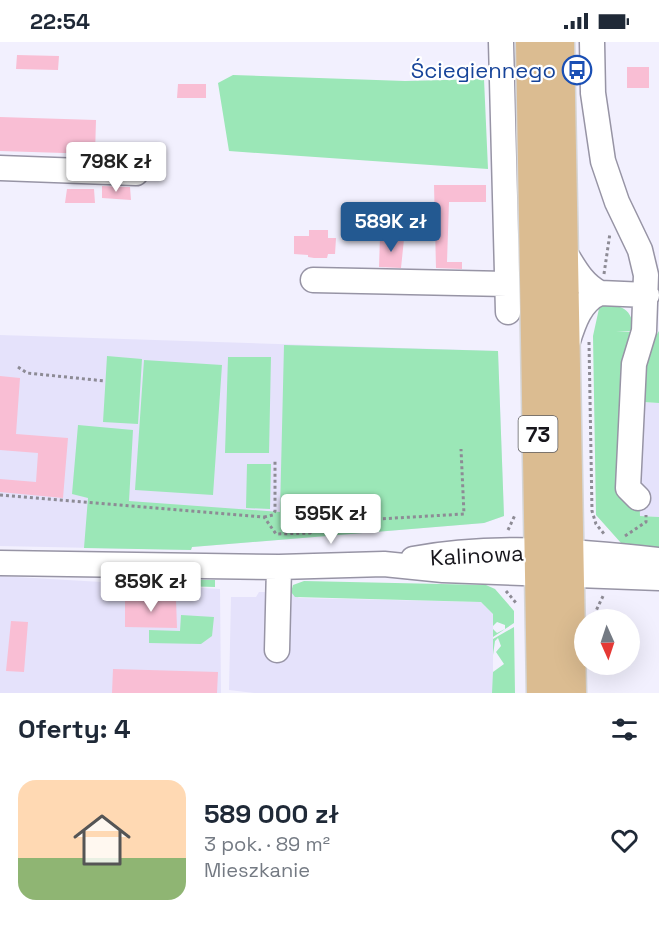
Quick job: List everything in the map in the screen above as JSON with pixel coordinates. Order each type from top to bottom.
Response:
[{"type":"main road","name":"73","points":[[531,42],[542,693]]},
{"type":"main road","name":"73","points":[[559,42],[564,251],[577,341],[570,563],[571,693]]},
{"type":"street","points":[[501,42],[508,312]]},
{"type":"street","points":[[592,42],[595,114],[603,160],[617,202],[640,250],[646,275],[644,331],[634,364],[628,488],[642,502]]},
{"type":"street","points":[[0,168],[136,173]]},
{"type":"street","points":[[564,251],[588,285],[647,295]]},
{"type":"street","points":[[313,280],[507,284]]},
{"type":"street","points":[[577,341],[579,313],[587,301],[601,288]]},
{"type":"street","name":"Kalinowa","points":[[0,563],[279,567],[384,564],[450,552],[502,562],[570,563],[612,556]]},
{"type":"street","points":[[612,556],[659,560]]},
{"type":"street","points":[[612,556],[659,578]]},
{"type":"street","points":[[277,650],[279,567]]},
{"type":"path","points":[[601,288],[614,208],[617,202]]},
{"type":"path","points":[[577,341],[592,511],[596,524],[608,538],[612,556],[606,590],[596,609]]},
{"type":"path","points":[[18,367],[27,373],[105,381]]},
{"type":"path","points":[[264,516],[276,534],[310,533],[327,522],[464,514],[461,449]]},
{"type":"path","points":[[0,495],[264,516],[273,514],[275,511],[275,460]]},
{"type":"path","points":[[612,556],[645,522],[642,502]]},
{"type":"path","points":[[517,512],[512,525],[501,538],[505,589],[517,604],[518,612]]},
{"type":"shaded area","points":[[0,335],[498,351],[504,516],[484,523],[192,547],[191,550],[0,546]]},
{"type":"shaded area","points":[[625,402],[659,403],[659,517],[640,516]]},
{"type":"shaded area","points":[[0,576],[220,589],[221,693],[0,693]]},
{"type":"shaded area","points":[[259,592],[291,592],[299,598],[481,602],[493,614],[493,693],[254,693],[229,690],[231,597],[256,597]]},
{"type":"green space","points":[[233,75],[405,81],[484,79],[488,169],[229,151],[218,83]]},
{"type":"green space","points":[[600,304],[614,305],[624,309],[633,323],[634,331],[616,331],[634,332],[640,516],[659,517],[659,548],[621,543],[596,515],[593,336]]},
{"type":"green space","points":[[659,331],[659,403],[642,402],[645,353]]},
{"type":"green space","points":[[284,345],[498,351],[504,516],[484,523],[192,547],[191,550],[84,548],[88,498],[72,494],[78,425],[133,430],[129,501],[280,512]]},
{"type":"green space","points":[[107,356],[142,359],[138,424],[103,422]]},
{"type":"green space","points":[[228,357],[271,357],[269,453],[225,453]]},
{"type":"green space","points":[[144,360],[222,365],[213,495],[135,490]]},
{"type":"green space","points":[[247,464],[271,464],[270,509],[246,508]]},
{"type":"green space","points":[[155,579],[215,580],[215,587],[180,586],[180,593],[154,593]]},
{"type":"green space","points":[[304,581],[486,585],[495,589],[514,611],[514,623],[505,629],[505,625],[497,622],[493,626],[493,614],[481,602],[295,597],[291,592],[293,585]]},
{"type":"green space","points":[[181,615],[214,617],[212,636],[201,644],[149,643],[149,630],[180,631]]},
{"type":"green space","points":[[514,627],[515,693],[492,693],[493,672],[504,664],[496,652],[501,646],[498,638],[495,641],[493,655],[493,639]]},
{"type":"green space","points":[[493,629],[497,633],[505,629],[493,637]]},
{"type":"building","points":[[17,55],[59,56],[58,70],[16,69]]},
{"type":"building","points":[[627,67],[649,67],[649,88],[627,88]]},
{"type":"building","points":[[178,84],[206,84],[206,98],[177,98]]},
{"type":"building","points":[[0,117],[96,120],[95,154],[0,151]]},
{"type":"building","points":[[434,185],[486,185],[486,202],[449,202],[447,262],[462,262],[462,269],[436,268]]},
{"type":"building","points":[[102,186],[130,187],[131,200],[102,198]]},
{"type":"building","points":[[67,189],[94,189],[95,203],[65,203]]},
{"type":"building","points":[[309,230],[328,230],[328,238],[336,238],[335,254],[328,254],[327,258],[314,258],[294,254],[294,236],[309,236]]},
{"type":"building","points":[[380,237],[404,239],[401,268],[379,267]]},
{"type":"building","points":[[0,376],[20,378],[16,434],[68,438],[63,498],[0,492],[0,479],[36,482],[38,453],[0,450]]},
{"type":"building","points":[[125,598],[176,599],[177,628],[125,627]]},
{"type":"building","points":[[11,621],[28,622],[24,672],[6,671]]},
{"type":"building","points":[[113,669],[218,672],[217,693],[112,693]]},
{"type":"place","name":"Ściegiennego","points":[[577,70]]}]
